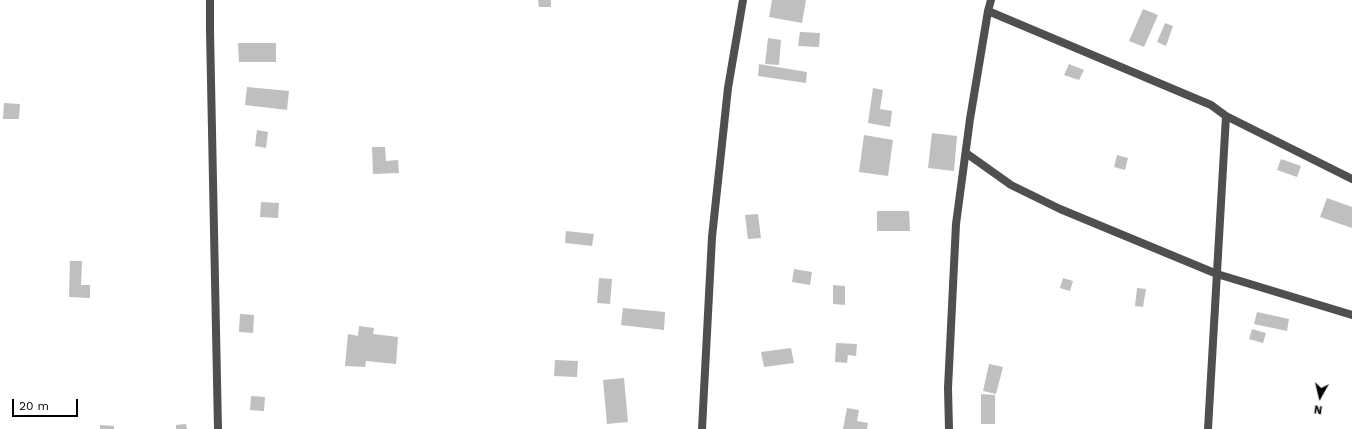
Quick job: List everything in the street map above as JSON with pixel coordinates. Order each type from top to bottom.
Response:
[{"type":"street","points":[[210,0],[218,429]]},
{"type":"street","points":[[702,429],[712,237],[728,88],[742,0]]},
{"type":"street","points":[[949,429],[948,388],[956,224],[988,11],[991,0]]},
{"type":"street","points":[[988,11],[1211,106],[1226,116],[1352,179]]},
{"type":"street","points":[[1208,429],[1226,116]]},
{"type":"street","points":[[966,153],[1011,185],[1060,209],[1217,274],[1352,315]]},
{"type":"building","points":[[538,0],[551,0],[551,7],[539,7]]},
{"type":"building","points":[[772,0],[806,0],[802,23],[769,17]]},
{"type":"building","points":[[1143,9],[1158,15],[1144,47],[1129,41]]},
{"type":"building","points":[[1165,23],[1173,26],[1166,46],[1157,42]]},
{"type":"building","points":[[800,32],[820,33],[819,47],[798,46]]},
{"type":"building","points":[[768,38],[781,40],[779,65],[765,64]]},
{"type":"building","points":[[238,43],[276,43],[276,62],[239,62]]},
{"type":"building","points":[[759,64],[807,72],[806,83],[758,76]]},
{"type":"building","points":[[1069,64],[1084,70],[1079,80],[1064,75]]},
{"type":"building","points":[[247,87],[289,91],[287,110],[245,105]]},
{"type":"building","points":[[873,88],[883,90],[880,109],[892,111],[890,127],[868,123]]},
{"type":"building","points":[[4,103],[20,104],[19,119],[3,119]]},
{"type":"building","points":[[257,130],[268,132],[266,148],[255,146]]},
{"type":"building","points":[[932,133],[957,136],[954,171],[928,168]]},
{"type":"building","points":[[864,135],[893,140],[888,176],[859,172]]},
{"type":"building","points":[[372,147],[385,147],[386,161],[398,160],[399,173],[373,174]]},
{"type":"building","points":[[1117,155],[1128,158],[1125,170],[1114,167]]},
{"type":"building","points":[[1281,159],[1301,166],[1297,177],[1277,170]]},
{"type":"building","points":[[1327,198],[1352,207],[1352,228],[1320,217]]},
{"type":"building","points":[[261,202],[279,203],[278,218],[260,217]]},
{"type":"building","points":[[877,211],[909,211],[910,231],[877,231]]},
{"type":"building","points":[[758,214],[761,238],[748,239],[745,215]]},
{"type":"building","points":[[566,231],[594,234],[592,246],[565,243]]},
{"type":"building","points":[[70,261],[82,261],[81,285],[90,285],[90,298],[69,297]]},
{"type":"building","points":[[794,269],[812,272],[810,285],[792,282]]},
{"type":"building","points":[[599,278],[612,279],[610,304],[597,303]]},
{"type":"building","points":[[1063,278],[1073,281],[1070,291],[1060,288]]},
{"type":"building","points":[[833,285],[845,286],[845,305],[833,304]]},
{"type":"building","points":[[1137,288],[1146,289],[1143,307],[1135,306]]},
{"type":"building","points":[[623,308],[665,312],[664,330],[621,325]]},
{"type":"building","points":[[1257,312],[1289,319],[1287,331],[1254,324]]},
{"type":"building","points":[[240,314],[254,315],[253,333],[239,332]]},
{"type":"building","points":[[359,326],[374,328],[373,334],[398,337],[396,364],[366,361],[365,367],[345,366],[348,334],[358,336]]},
{"type":"building","points":[[1252,329],[1266,333],[1263,343],[1249,339]]},
{"type":"building","points":[[836,343],[857,344],[856,356],[848,355],[847,363],[835,362]]},
{"type":"building","points":[[791,348],[794,363],[764,367],[761,352]]},
{"type":"building","points":[[555,360],[578,361],[577,377],[554,376]]},
{"type":"building","points":[[989,364],[1003,367],[996,394],[983,391]]},
{"type":"building","points":[[624,378],[628,422],[607,424],[603,380]]},
{"type":"building","points":[[981,394],[995,395],[995,424],[981,424]]},
{"type":"building","points":[[251,396],[265,397],[264,411],[250,410]]},
{"type":"building","points":[[847,408],[859,410],[857,421],[868,423],[867,429],[843,429]]},
{"type":"building","points":[[186,424],[187,429],[176,429],[176,425]]},
{"type":"building","points":[[100,425],[114,426],[114,429],[100,429]]}]
